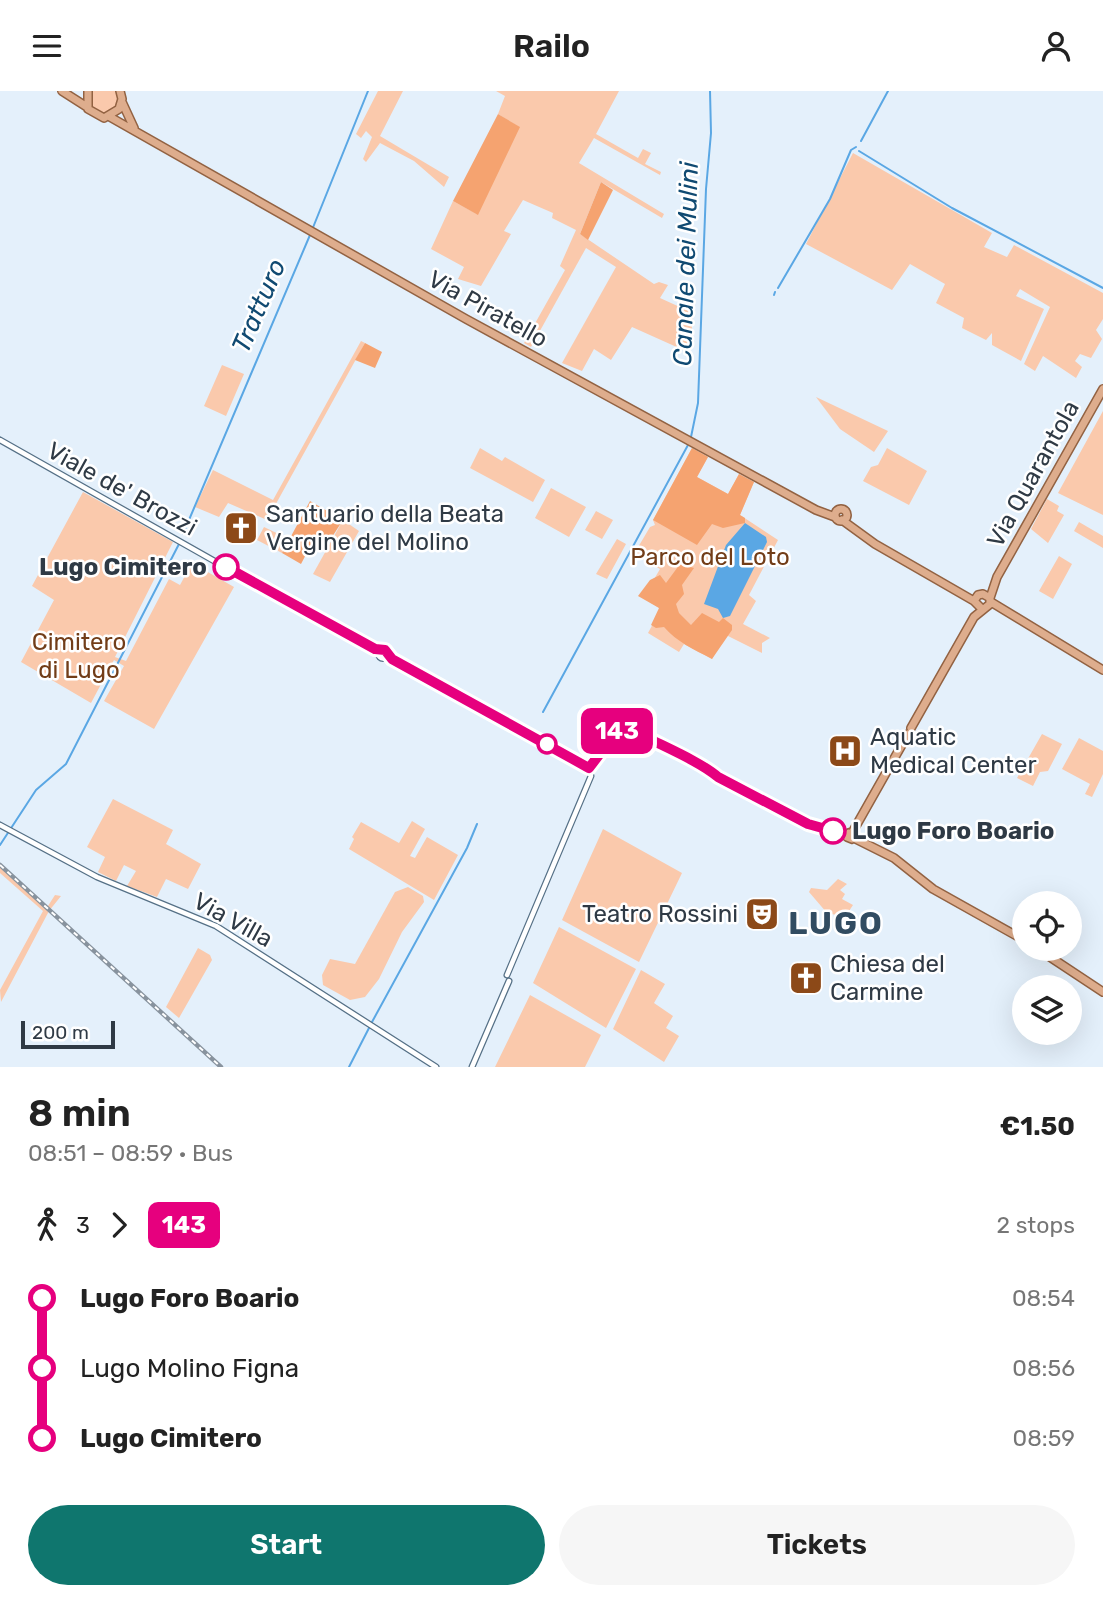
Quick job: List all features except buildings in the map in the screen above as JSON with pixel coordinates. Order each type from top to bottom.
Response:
[{"type":"main road","points":[[63,91],[78,95],[88,91],[88,107]]},
{"type":"main road","points":[[63,91],[88,107]]},
{"type":"main road","points":[[110,117],[122,102],[120,91]]},
{"type":"main road","name":"Via Piratello","points":[[122,102],[131,124],[148,139]]},
{"type":"main road","name":"Via Piratello","points":[[88,107],[97,116],[110,117],[317,235],[811,508],[840,516],[876,542],[1103,670]]},
{"type":"main road","name":"Via Quarantola","points":[[982,601],[1103,389]]},
{"type":"main road","points":[[982,601],[851,835],[894,858],[933,889],[1012,933]]},
{"type":"main road","points":[[1056,961],[1103,992]]},
{"type":"street","name":"Viale de' Brozzi","points":[[0,440],[589,768]]},
{"type":"street","points":[[472,1067],[591,776],[589,768],[611,740],[623,730],[635,732],[808,824],[851,835]]},
{"type":"street","name":"Via Villa","points":[[0,825],[97,877],[216,926],[436,1067]]},
{"type":"green space","points":[[91,91],[117,91],[120,103],[107,115],[91,109]]},
{"type":"green space","points":[[378,91],[403,91],[380,136],[449,177],[444,187],[414,161],[380,143],[366,162],[363,159],[372,137],[366,131],[361,138],[356,134]]},
{"type":"green space","points":[[496,91],[619,91],[596,134],[638,158],[643,149],[651,153],[645,164],[661,172],[660,175],[594,138],[579,163],[664,214],[662,218],[601,182],[580,234],[654,284],[659,282],[668,285],[660,298],[693,313],[690,353],[632,327],[611,360],[594,349],[582,371],[562,363],[616,267],[586,248],[531,347],[524,343],[565,270],[560,266],[576,230],[552,218],[553,213],[523,200],[504,231],[511,234],[481,286],[458,279],[464,267],[431,249],[453,201],[477,214],[519,127],[498,114],[505,96]]},
{"type":"green space","points":[[853,153],[992,233],[984,247],[1007,257],[1014,245],[1103,293],[1103,319],[1096,330],[1102,339],[1091,358],[1080,354],[1075,361],[1082,367],[1076,378],[1043,356],[1035,371],[1024,364],[1050,307],[1020,289],[1016,296],[1044,309],[1021,361],[992,345],[992,333],[986,340],[962,328],[964,318],[936,303],[945,284],[910,264],[892,290],[806,244]]},
{"type":"green space","points":[[361,341],[365,343],[267,520],[228,503],[219,517],[195,507],[213,470],[273,500]]},
{"type":"green space","points":[[222,365],[244,374],[226,416],[204,406]]},
{"type":"green space","points":[[816,397],[888,431],[874,452],[840,429]]},
{"type":"green space","points":[[1103,411],[1103,515],[1058,493]]},
{"type":"green space","points":[[480,448],[502,461],[505,457],[545,480],[533,502],[470,468]]},
{"type":"green space","name":"Parco del Loto","points":[[692,448],[708,457],[697,477],[728,494],[739,474],[754,482],[740,515],[778,540],[749,595],[756,601],[743,624],[770,638],[762,643],[762,653],[726,635],[712,659],[684,644],[679,652],[648,633],[661,609],[643,598],[660,569],[634,554],[650,527],[655,525],[653,520]]},
{"type":"green space","points":[[887,448],[927,471],[909,505],[863,481],[871,467],[878,465]]},
{"type":"green space","points":[[551,488],[586,507],[569,537],[535,518]]},
{"type":"green space","name":"Cimitero di Lugo","points":[[83,492],[173,542],[115,657],[126,661],[169,579],[180,585],[192,563],[234,587],[154,729],[104,701],[124,666],[114,660],[91,703],[21,662],[54,600],[32,586]]},
{"type":"green space","points":[[1047,499],[1059,506],[1057,511],[1064,515],[1048,543],[1031,529]]},
{"type":"green space","points":[[596,511],[613,520],[602,539],[585,530]]},
{"type":"green space","points":[[343,520],[359,531],[330,582],[313,574]]},
{"type":"green space","points":[[1079,522],[1103,536],[1103,548],[1074,531]]},
{"type":"green space","points":[[264,527],[289,539],[282,553],[257,540]]},
{"type":"green space","points":[[617,539],[626,544],[607,579],[596,574]]},
{"type":"green space","points":[[1059,556],[1072,564],[1053,599],[1039,591]]},
{"type":"green space","points":[[1042,734],[1062,744],[1048,771],[1040,772],[1033,786],[1017,778]]},
{"type":"green space","points":[[1079,738],[1103,751],[1103,774],[1092,797],[1085,794],[1090,784],[1062,769]]},
{"type":"green space","points":[[113,799],[173,830],[166,844],[201,864],[188,889],[166,879],[157,897],[127,886],[136,871],[124,865],[116,881],[98,872],[105,857],[87,847]]},
{"type":"green space","points":[[412,821],[425,829],[410,856],[415,858],[427,837],[458,855],[434,900],[349,849],[354,839],[352,837],[361,822],[399,843]]},
{"type":"green space","points":[[603,829],[682,873],[639,962],[562,920]]},
{"type":"green space","points":[[0,867],[46,909],[55,895],[61,896],[49,911],[1,1002],[0,990],[43,911],[0,873]]},
{"type":"green space","points":[[838,879],[847,884],[840,890],[845,894],[842,899],[853,905],[845,917],[827,913],[809,892],[811,888],[827,890]]},
{"type":"green space","points":[[408,887],[423,896],[424,902],[402,932],[379,979],[365,997],[350,1000],[323,985],[322,975],[330,959],[355,964],[395,892]]},
{"type":"green space","points":[[559,927],[636,969],[606,1028],[533,983]]},
{"type":"green space","points":[[198,948],[210,955],[212,960],[179,1018],[166,1007]]},
{"type":"green space","points":[[641,970],[665,984],[654,1003],[673,1016],[666,1028],[679,1036],[664,1062],[613,1029]]},
{"type":"green space","points":[[530,995],[601,1035],[585,1067],[495,1067]]},
{"type":"shaded area","points":[[498,114],[520,127],[478,215],[453,201]]},
{"type":"shaded area","points":[[601,182],[613,190],[588,240],[580,234]]},
{"type":"shaded area","points":[[365,343],[382,352],[375,368],[355,360]]},
{"type":"shaded area","points":[[692,448],[708,457],[697,477],[728,494],[739,474],[754,482],[740,515],[745,518],[745,523],[723,528],[712,524],[697,545],[653,520]]},
{"type":"shaded area","points":[[310,501],[343,520],[323,551],[311,545],[301,564],[282,553]]},
{"type":"shaded area","points":[[680,564],[694,568],[682,585],[684,594],[676,604],[679,613],[691,625],[702,613],[719,622],[723,618],[732,625],[732,630],[712,659],[680,641],[664,627],[656,628],[651,625],[659,608],[638,596],[650,580],[660,575],[666,583]]},
{"type":"water","points":[[745,523],[766,537],[767,542],[730,616],[723,618],[718,609],[704,604],[726,545]]},
{"type":"waterway","name":"Tratturo","points":[[312,230],[368,91]]},
{"type":"waterway","name":"Canale dei Mulini","points":[[691,437],[698,403],[706,189],[711,133],[710,91]]},
{"type":"waterway","points":[[861,141],[888,91]]},
{"type":"waterway","points":[[778,288],[830,199],[851,150],[856,147]]},
{"type":"waterway","points":[[859,151],[952,208],[1103,288]]},
{"type":"waterway","name":"Tratturo","points":[[183,534],[310,235]]},
{"type":"waterway","name":"Canale dei Mulini","points":[[543,712],[688,445]]},
{"type":"waterway","name":"Tratturo","points":[[0,845],[36,790],[66,764],[179,544]]},
{"type":"waterway","points":[[372,1022],[467,848],[477,824]]},
{"type":"waterway","points":[[349,1067],[369,1028]]},
{"type":"railway","points":[[0,865],[221,1067]]},
{"type":"bus line","name":"143","points":[[226,567],[375,649],[387,651],[392,659],[589,768],[618,730],[624,733],[627,727],[687,760],[708,766],[718,777],[808,824],[833,831]]},
{"type":"place","name":"Santuario della Beata Vergine del Molino","points":[[241,528]]},
{"type":"place","name":"Lugo Cimitero","points":[[226,567]]},
{"type":"place","name":"Aquatic Medical Center","points":[[845,751]]},
{"type":"place","name":"Lugo Foro Boario","points":[[833,831]]},
{"type":"place","name":"Teatro Rossini","points":[[762,914]]},
{"type":"place","name":"Chiesa del Carmine","points":[[806,978]]},
{"type":"district","name":"LUGO","points":[[836,923]]}]
